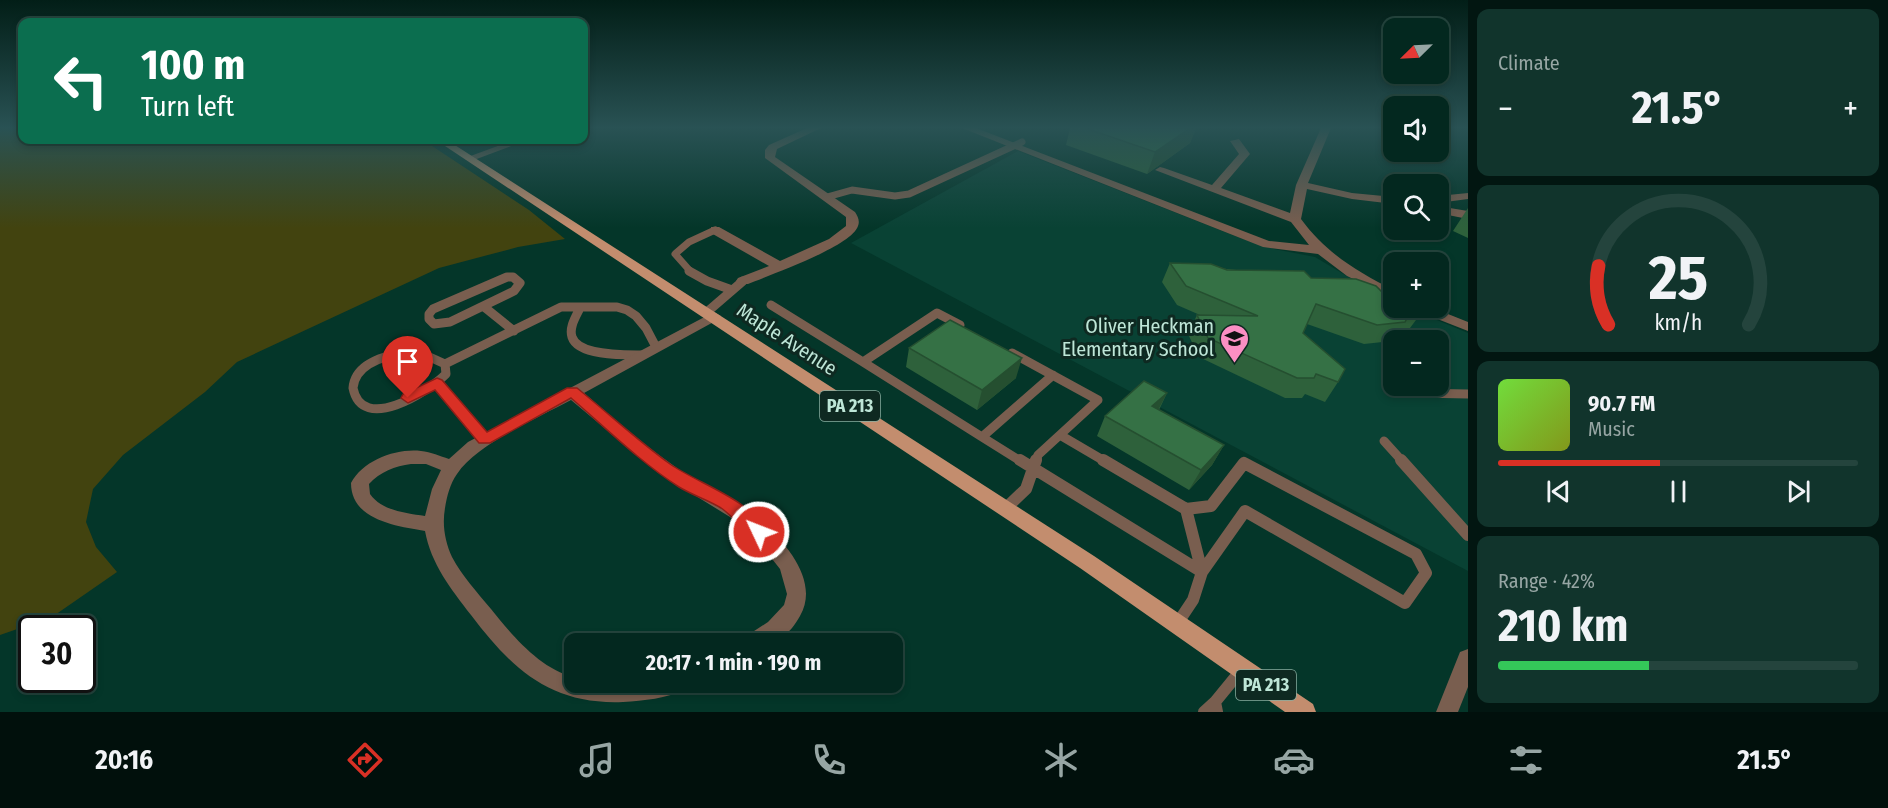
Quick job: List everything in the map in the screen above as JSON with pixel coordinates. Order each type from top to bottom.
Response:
[{"type":"main road","name":"Maple Avenue","points":[[475,161],[1006,508],[1234,663]]},
{"type":"main road","name":"PA 213","points":[[1234,663],[1305,712]]},
{"type":"street","points":[[743,281],[825,246],[852,228],[851,215],[774,161]]},
{"type":"street","points":[[1061,161],[1267,244],[1319,250]]},
{"type":"street","points":[[1066,161],[1273,236],[1310,240]]},
{"type":"street","points":[[1215,190],[1239,161]]},
{"type":"street","points":[[1295,219],[1302,185],[1312,161]]},
{"type":"street","points":[[1160,170],[1295,219],[1310,240],[1332,261],[1383,289]]},
{"type":"street","points":[[1302,185],[1352,196],[1383,200]]},
{"type":"street","points":[[1449,199],[1468,196]]},
{"type":"street","points":[[1449,211],[1468,215]]},
{"type":"street","points":[[715,230],[777,265]]},
{"type":"street","points":[[564,683],[553,680],[520,654],[495,630],[451,573],[436,547],[432,524],[441,483],[461,455],[656,347],[710,314]]},
{"type":"street","points":[[1446,318],[1468,327]]},
{"type":"street","points":[[572,392],[662,467],[687,484],[724,502],[747,518],[784,558],[794,578],[797,594],[795,606],[787,617],[767,633]]},
{"type":"street","points":[[432,524],[411,522],[385,514],[361,496],[360,483],[372,470],[408,458],[421,457],[451,467]]},
{"type":"street","points":[[1447,712],[1468,659]]},
{"type":"lane","points":[[827,197],[852,190],[895,196],[909,194],[980,161]]},
{"type":"lane","points":[[715,230],[689,242],[675,254],[680,265],[710,283],[732,290]]},
{"type":"lane","points":[[513,277],[520,283],[514,291],[483,306],[440,324],[434,324],[429,319],[429,314],[433,309],[497,280],[513,277]]},
{"type":"lane","points":[[710,314],[743,281]]},
{"type":"lane","points":[[771,305],[1202,572]]},
{"type":"lane","points":[[483,306],[514,331]]},
{"type":"lane","points":[[445,364],[446,374],[437,383],[394,405],[378,410],[368,409],[357,401],[352,390],[356,376],[364,368],[384,358],[415,352],[445,364],[561,307],[579,310],[613,307],[627,310],[637,315],[646,326],[656,347]]},
{"type":"lane","points":[[579,310],[570,324],[571,336],[577,344],[599,354],[641,355]]},
{"type":"lane","points":[[863,362],[938,313],[969,330]]},
{"type":"lane","points":[[1000,347],[1098,400],[1038,455],[1026,489],[1006,508]]},
{"type":"lane","points":[[982,437],[1053,375]]},
{"type":"lane","points":[[437,383],[485,440]]},
{"type":"lane","points":[[1449,394],[1468,394]]},
{"type":"lane","points":[[1060,435],[1186,508],[1211,506],[1244,463],[1416,554],[1426,573],[1405,603],[1245,511],[1202,572],[1193,600],[1177,624]]},
{"type":"lane","points":[[1384,441],[1468,535]]},
{"type":"lane","points":[[1186,508],[1202,572]]},
{"type":"lane","points":[[1204,712],[1216,707],[1234,663]]},
{"type":"shaded area","points":[[0,161],[455,161],[529,210],[565,239],[518,247],[439,268],[237,362],[205,392],[123,455],[93,489],[86,522],[96,547],[117,572],[55,615],[18,615],[18,629],[0,635]]},
{"type":"shaded area","name":"Oliver Heckman Elementary School","points":[[999,161],[1044,161],[1243,239],[1274,249],[1315,257],[1382,297],[1383,318],[1432,318],[1468,333],[1468,571],[851,243]]},
{"type":"building","points":[[1170,263],[1211,264],[1227,270],[1304,271],[1311,278],[1356,279],[1376,286],[1383,293],[1383,318],[1407,318],[1405,322],[1377,325],[1316,304],[1303,333],[1345,369],[1338,382],[1316,374],[1314,378],[1297,378],[1208,338],[1197,315],[1258,316],[1186,286]]},
{"type":"building","points":[[950,320],[1022,358],[982,390],[909,348]]},
{"type":"building","points":[[1144,381],[1167,393],[1152,406],[1224,445],[1201,470],[1105,416]]},
{"type":"place","name":"Oliver Heckman Elementary School","points":[[1235,364]]},
{"type":"route","points":[[408,398],[437,383],[485,440],[572,392],[662,467],[687,484],[724,502],[747,518],[759,532]]}]
